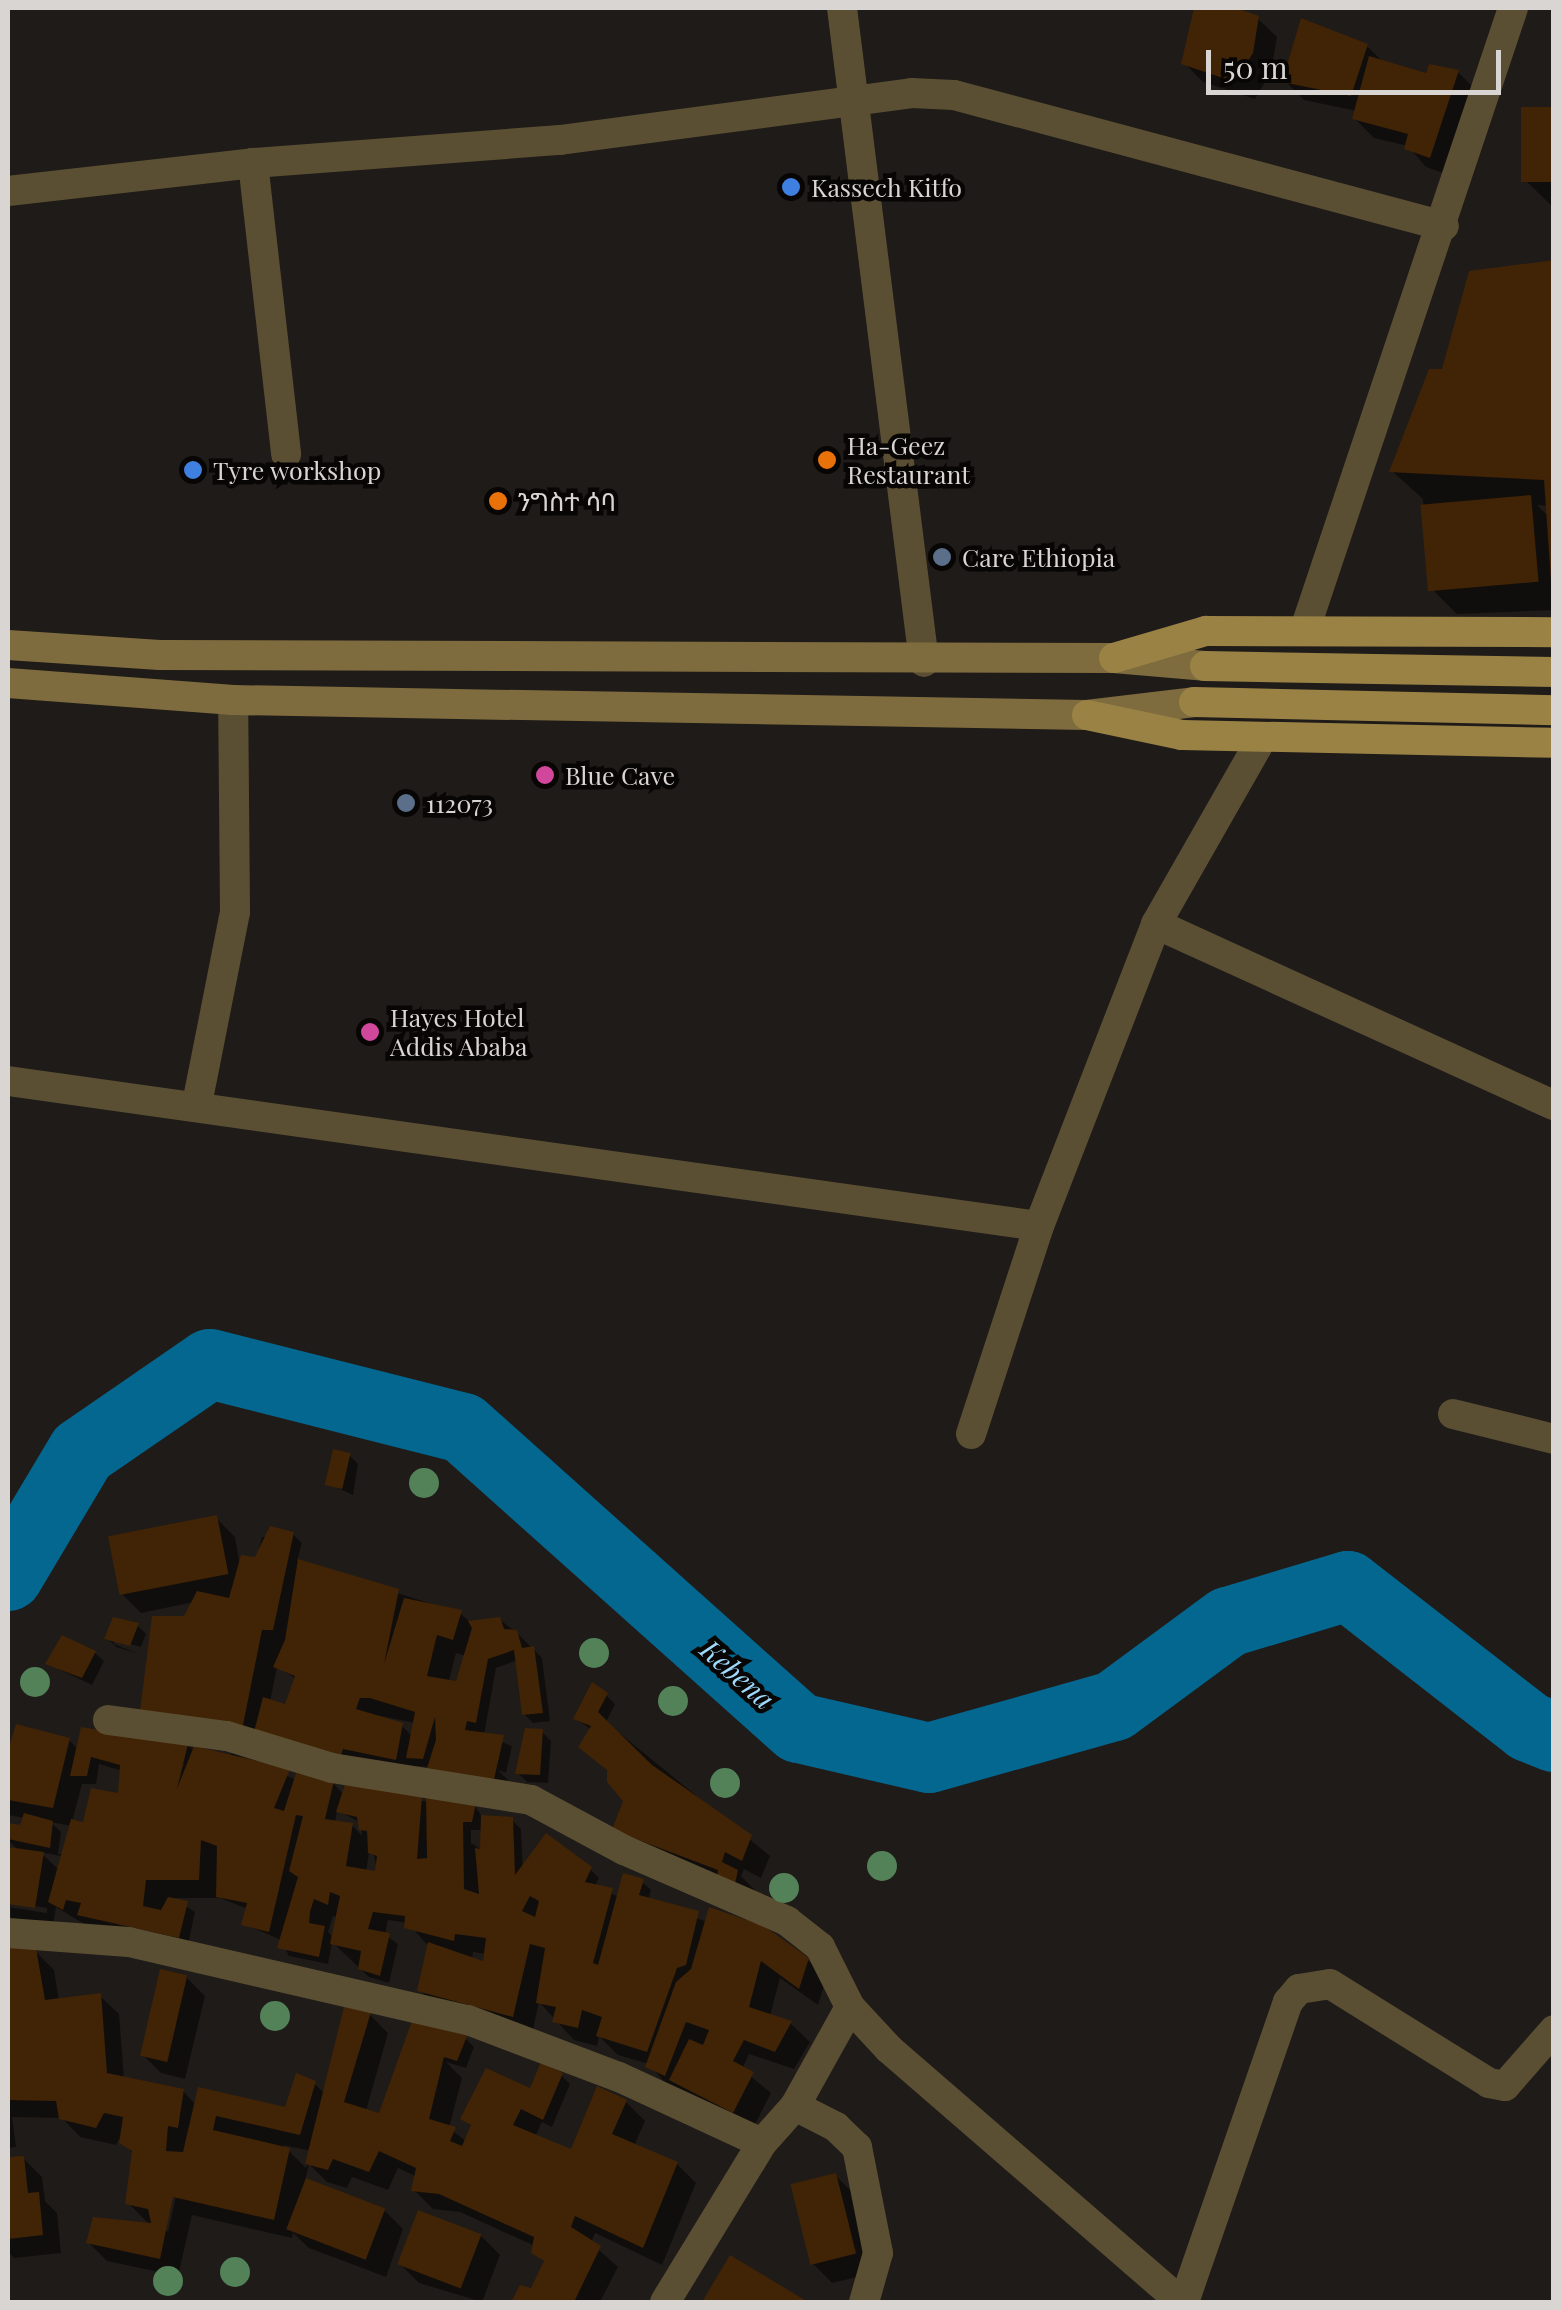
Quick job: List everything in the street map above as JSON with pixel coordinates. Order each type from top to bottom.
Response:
[{"type":"main road","points":[[1114,658],[1206,631],[1554,632]]},
{"type":"main road","points":[[8,646],[160,655],[924,662],[1114,658],[1205,666],[1554,672]]},
{"type":"main road","points":[[8,683],[233,700],[1087,715],[1194,702],[1554,710]]},
{"type":"main road","points":[[1087,715],[1182,735],[1554,743]]},
{"type":"street","points":[[842,8],[924,662]]},
{"type":"street","points":[[1305,629],[1444,226],[1513,8]]},
{"type":"street","points":[[8,191],[253,163],[560,140],[855,100],[954,95],[1444,226]]},
{"type":"street","points":[[253,163],[286,454]]},
{"type":"street","points":[[197,1104],[235,912],[233,700]]},
{"type":"street","points":[[971,1434],[1039,1226],[1156,924],[1262,738]]},
{"type":"street","points":[[1156,924],[1554,1105]]},
{"type":"street","points":[[8,1081],[197,1104],[1039,1226]]},
{"type":"street","points":[[1453,1414],[1554,1440]]},
{"type":"street","points":[[108,1720],[226,1736],[332,1768],[557,1808],[624,1850],[787,1921],[820,1947],[850,2007],[996,2148],[1182,2302],[1288,2002],[1298,1989],[1330,1984],[1489,2083],[1505,2086],[1517,2078],[1554,2030]]},
{"type":"street","points":[[8,1932],[129,1942],[468,2020],[619,2077],[762,2143]]},
{"type":"street","points":[[666,2302],[762,2143],[796,2106],[850,2007]]},
{"type":"street","points":[[796,2106],[857,2146],[878,2253],[864,2302]]},
{"type":"building","points":[[1194,8],[1236,8],[1259,16],[1253,53],[1235,82],[1181,64]]},
{"type":"building","points":[[1301,18],[1368,44],[1351,96],[1282,82]]},
{"type":"building","points":[[1369,56],[1426,73],[1429,64],[1459,70],[1430,158],[1404,149],[1408,134],[1352,119]]},
{"type":"building","points":[[1521,107],[1554,107],[1554,182],[1521,182]]},
{"type":"building","points":[[1554,260],[1551,581],[1544,480],[1389,472],[1429,369],[1442,369],[1469,271]]},
{"type":"building","points":[[1531,495],[1539,582],[1428,591],[1420,505]]},
{"type":"building","points":[[333,1449],[351,1453],[342,1489],[325,1485]]},
{"type":"building","points":[[217,1515],[228,1574],[119,1595],[108,1536]]},
{"type":"building","points":[[270,1526],[294,1532],[273,1630],[262,1630],[242,1730],[140,1711],[152,1616],[184,1616],[197,1591],[229,1598],[241,1555],[255,1557]]},
{"type":"building","points":[[298,1559],[399,1589],[384,1664],[404,1598],[462,1610],[453,1640],[437,1635],[427,1676],[456,1681],[472,1628],[468,1621],[500,1617],[504,1629],[517,1630],[522,1648],[534,1646],[543,1713],[522,1715],[514,1650],[488,1659],[476,1723],[467,1721],[465,1730],[504,1735],[493,1784],[426,1771],[436,1740],[435,1717],[423,1759],[406,1758],[415,1712],[370,1698],[360,1698],[356,1709],[403,1723],[396,1760],[343,1749],[340,1758],[254,1732],[263,1697],[285,1704],[295,1676],[273,1667],[285,1640]]},
{"type":"building","points":[[113,1617],[139,1623],[130,1646],[104,1639]]},
{"type":"building","points":[[62,1635],[96,1651],[82,1678],[45,1664]]},
{"type":"building","points":[[592,1682],[608,1693],[598,1712],[652,1765],[752,1835],[742,1861],[725,1852],[722,1862],[738,1870],[735,1884],[717,1878],[718,1870],[612,1830],[623,1801],[607,1782],[607,1770],[578,1747],[591,1726],[573,1719]]},
{"type":"building","points":[[16,1724],[70,1738],[53,1808],[8,1800],[8,1750]]},
{"type":"building","points":[[81,1727],[188,1744],[177,1789],[194,1746],[290,1769],[274,1808],[284,1811],[296,1773],[334,1781],[325,1819],[353,1823],[346,1866],[375,1871],[377,1856],[368,1853],[367,1831],[359,1830],[357,1817],[336,1812],[346,1781],[422,1796],[417,1859],[427,1858],[426,1797],[476,1803],[472,1822],[463,1822],[464,1889],[479,1894],[475,1848],[480,1849],[481,1815],[513,1817],[515,1875],[546,1833],[592,1867],[585,1882],[613,1888],[593,1963],[598,1965],[623,1873],[644,1879],[639,1895],[699,1911],[686,1965],[677,1968],[647,2052],[596,2036],[602,2017],[582,2010],[578,2028],[552,2022],[556,2007],[536,2003],[545,1948],[530,1944],[513,2017],[417,1991],[428,1942],[483,1961],[486,1938],[455,1934],[454,1941],[404,1928],[405,1916],[373,1912],[368,1929],[390,1933],[380,1976],[358,1969],[361,1951],[330,1944],[340,1896],[330,1892],[328,1905],[314,1899],[310,1912],[309,1923],[325,1926],[319,1957],[277,1948],[298,1877],[289,1871],[303,1816],[296,1815],[269,1932],[241,1925],[247,1903],[216,1897],[217,1846],[201,1840],[199,1880],[146,1880],[143,1906],[161,1910],[168,1897],[188,1901],[179,1938],[77,1915],[81,1903],[66,1900],[63,1910],[48,1902],[71,1819],[83,1822],[91,1788],[118,1793],[120,1765],[91,1757],[87,1776],[70,1776]],"holes":[[[530,1896],[539,1901],[535,1917],[522,1911]]]},
{"type":"building","points":[[525,1728],[543,1729],[540,1775],[515,1774]]},
{"type":"building","points":[[24,1813],[53,1821],[50,1848],[8,1839],[8,1823],[20,1825]]},
{"type":"building","points":[[8,1847],[44,1852],[35,1908],[8,1904]]},
{"type":"building","points":[[709,1907],[764,1926],[809,1958],[799,1989],[761,1961],[749,2007],[792,2021],[775,2052],[744,2040],[733,2061],[754,2072],[733,2113],[669,2080],[689,2039],[703,2045],[709,2030],[686,2022],[665,2076],[645,2067],[676,1982],[691,1969]]},
{"type":"building","points":[[8,1948],[36,1948],[45,2000],[101,1993],[107,2073],[184,2089],[178,2128],[168,2126],[166,2151],[183,2152],[198,2087],[285,2107],[296,2073],[316,2081],[300,2135],[216,2116],[213,2130],[290,2148],[274,2220],[173,2197],[160,2259],[86,2243],[93,2217],[151,2223],[148,2209],[125,2204],[132,2151],[119,2143],[123,2117],[104,2113],[96,2128],[59,2119],[56,2101],[8,2100]]},
{"type":"building","points":[[160,1969],[187,1975],[167,2062],[140,2056]]},
{"type":"building","points":[[344,2007],[371,2012],[344,2102],[379,2113],[413,2018],[467,2036],[457,2061],[444,2057],[429,2119],[456,2127],[450,2141],[462,2146],[471,2125],[460,2119],[486,2068],[530,2088],[541,2062],[563,2073],[543,2120],[521,2109],[513,2125],[571,2149],[597,2086],[627,2100],[612,2134],[678,2162],[643,2248],[575,2216],[571,2227],[601,2246],[574,2302],[511,2302],[520,2285],[531,2288],[544,2261],[531,2253],[534,2237],[439,2194],[411,2191],[416,2168],[379,2151],[369,2172],[333,2159],[328,2170],[305,2164]]},
{"type":"building","points":[[24,2156],[28,2193],[39,2192],[43,2235],[8,2239],[8,2157]]},
{"type":"building","points":[[836,2173],[856,2254],[810,2265],[790,2184]]},
{"type":"building","points":[[306,2178],[385,2208],[366,2260],[286,2229]]},
{"type":"building","points":[[418,2210],[481,2234],[461,2289],[397,2264]]},
{"type":"building","points":[[730,2255],[808,2302],[702,2302]]},
{"type":"waterway","name":"Kebena","points":[[8,1576],[82,1452],[210,1364],[463,1428],[799,1728],[929,1758],[1114,1706],[1228,1622],[1348,1586],[1529,1727],[1554,1737]]},
{"type":"place","name":"Kassech Kitfo","points":[[791,187]]},
{"type":"place","name":"Ha-Geez Restaurant","points":[[827,460]]},
{"type":"place","name":"Tyre workshop","points":[[193,470]]},
{"type":"place","name":"ንግስተ ሳባ","points":[[498,501]]},
{"type":"place","name":"Care Ethiopia","points":[[942,557]]},
{"type":"place","name":"Blue Cave","points":[[545,775]]},
{"type":"place","name":"112073","points":[[406,803]]},
{"type":"place","name":"Hayes Hotel Addis Ababa","points":[[370,1032]]}]
